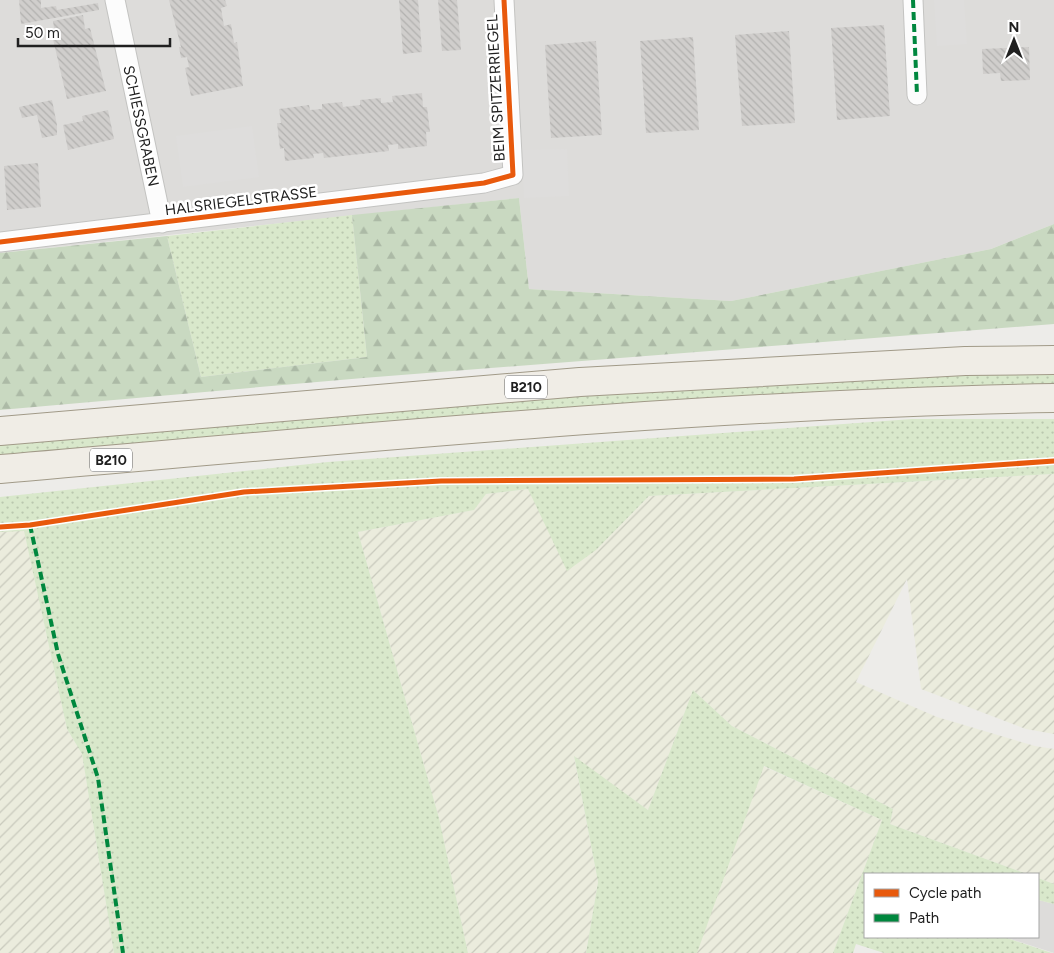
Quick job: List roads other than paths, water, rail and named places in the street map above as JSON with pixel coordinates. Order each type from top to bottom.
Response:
[{"type":"main road","name":"B210","points":[[0,431],[580,382],[965,361],[1054,360]]},
{"type":"main road","name":"B210","points":[[0,469],[587,420],[877,403],[1054,398]]},
{"type":"street","name":"SCHIESSGRABEN","points":[[115,0],[162,223]]},
{"type":"street","name":"BEIM SPITZERRIEGEL","points":[[484,183],[513,176],[504,0]]},
{"type":"street","points":[[913,0],[917,95]]},
{"type":"street","name":"HALSRIEGELSTRASSE","points":[[0,242],[484,183]]}]
